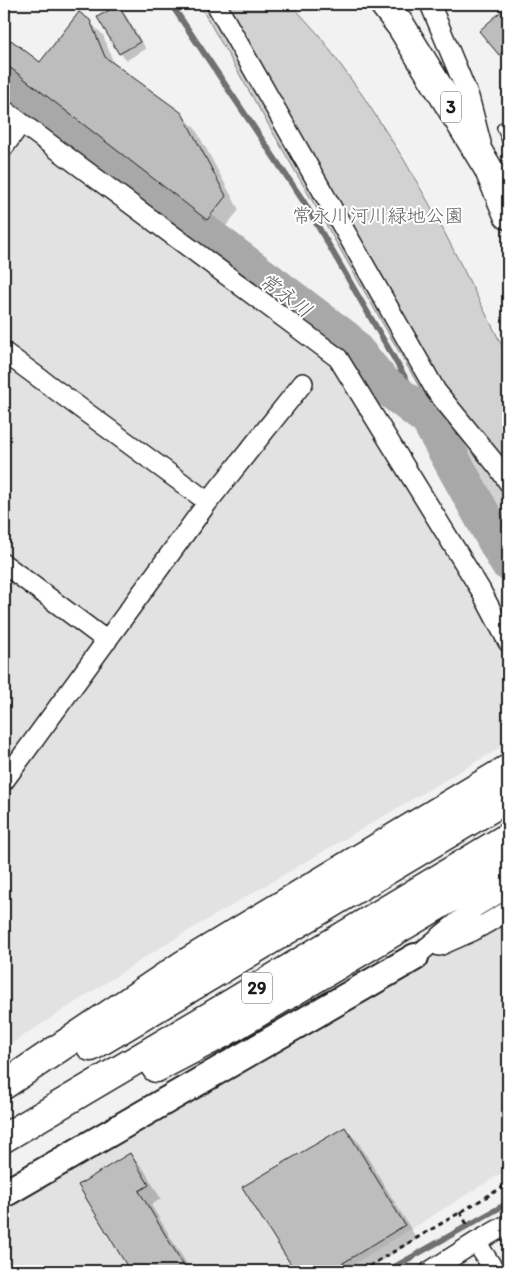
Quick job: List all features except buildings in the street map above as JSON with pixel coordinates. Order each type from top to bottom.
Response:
[{"type":"main road","name":"3","points":[[384,4],[401,26],[488,168],[508,215]]},
{"type":"main road","points":[[4,1085],[181,966],[508,769]]},
{"type":"main road","name":"29","points":[[4,1098],[508,798]]},
{"type":"main road","name":"29","points":[[4,1138],[508,837]]},
{"type":"main road","points":[[4,1152],[102,1097],[225,1032],[508,864]]},
{"type":"street","points":[[216,4],[436,391],[498,466],[508,482]]},
{"type":"street","points":[[430,4],[469,97],[488,168]]},
{"type":"street","points":[[4,110],[338,358],[480,589],[508,642]]},
{"type":"street","points":[[4,147],[21,123]]},
{"type":"street","points":[[4,352],[208,502]]},
{"type":"street","points":[[4,781],[208,502],[303,383]]},
{"type":"street","points":[[4,564],[108,641]]},
{"type":"street","points":[[414,957],[477,906],[508,888]]},
{"type":"street","points":[[4,1194],[414,957],[473,930],[508,911]]},
{"type":"street","points":[[430,1271],[508,1224]]},
{"type":"street","points":[[476,1242],[494,1271]]},
{"type":"lane","points":[[508,123],[502,128],[508,142]]},
{"type":"path","points":[[361,1271],[508,1184]]},
{"type":"shaded area","points":[[4,115],[329,361],[508,643],[508,743],[166,944],[4,1048]]},
{"type":"shaded area","points":[[508,911],[508,1169],[343,1271],[4,1271],[4,1194]]},
{"type":"green space","name":"常永川河川緑地公園","points":[[199,4],[291,4],[319,35],[363,96],[403,158],[434,212],[508,357],[508,541]]},
{"type":"waterway","points":[[171,4],[304,202],[429,419]]},
{"type":"waterway","name":"常永川","points":[[4,83],[346,340],[381,382],[429,419],[508,562]]},
{"type":"waterway","points":[[387,1271],[508,1203]]}]
